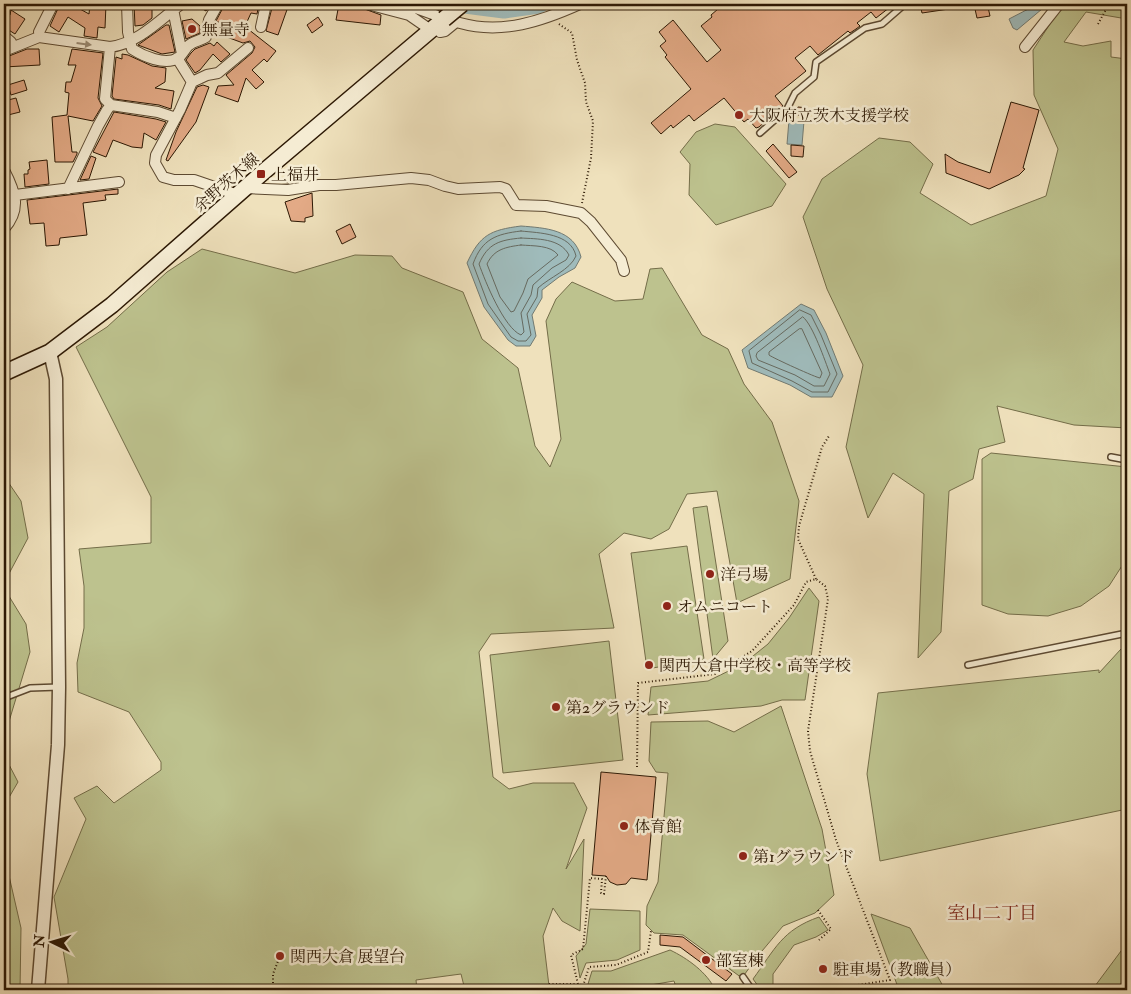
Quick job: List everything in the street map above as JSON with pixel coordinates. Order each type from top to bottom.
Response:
[{"type":"main road","name":"余野茨木線","points":[[4,373],[50,352],[112,305],[241,192],[447,24],[462,4]]},
{"type":"street","points":[[39,32],[53,4]]},
{"type":"street","points":[[127,4],[128,32],[132,49],[145,56],[168,60],[180,56],[190,44],[206,36],[209,20],[218,4]]},
{"type":"street","points":[[261,27],[266,4]]},
{"type":"street","points":[[367,4],[409,14],[425,26]]},
{"type":"street","points":[[404,4],[447,24],[487,28],[511,27],[532,23],[580,4]]},
{"type":"street","points":[[1025,47],[1059,4]]},
{"type":"street","points":[[4,5],[4,11]]},
{"type":"street","points":[[5,43],[39,37],[110,47],[120,46],[130,42],[177,7]]},
{"type":"street","points":[[177,7],[180,56],[192,82]]},
{"type":"street","points":[[5,43],[39,32],[50,31],[62,40]]},
{"type":"street","points":[[110,47],[105,99],[111,105],[158,112],[176,118]]},
{"type":"street","points":[[248,48],[218,74],[207,75],[192,82],[176,118],[156,155],[155,163],[163,177],[174,180],[194,180],[241,192],[288,190],[319,185],[421,178],[458,189],[500,187],[506,190],[516,205],[546,206],[581,213],[591,222],[621,260],[624,271]]},
{"type":"street","points":[[68,188],[98,126],[111,105]]},
{"type":"street","points":[[4,170],[16,198],[9,223],[4,229]]},
{"type":"street","points":[[15,195],[119,182]]},
{"type":"street","points":[[38,990],[54,801],[59,687],[56,379],[50,352]]},
{"type":"lane","points":[[760,133],[787,109],[795,93],[814,78],[816,62],[865,28],[882,24],[905,4]]},
{"type":"lane","points":[[1111,458],[1127,460]]},
{"type":"lane","points":[[968,665],[1127,633]]},
{"type":"lane","points":[[4,698],[30,688],[59,687]]},
{"type":"lane","points":[[743,976],[752,990]]},
{"type":"path","points":[[640,4],[653,9],[660,8],[664,4]]},
{"type":"path","points":[[1098,24],[1109,4]]},
{"type":"path","points":[[550,17],[572,33],[577,60],[585,83],[586,102],[593,121],[591,158],[581,213]]},
{"type":"path","points":[[826,990],[890,980],[836,840],[810,751],[808,731],[828,599],[825,586],[816,579],[798,539],[822,447],[829,436]]},
{"type":"path","points":[[637,768],[638,683],[715,674],[752,651],[794,605],[806,582],[816,579]]},
{"type":"path","points":[[579,990],[571,955],[583,949],[590,878],[602,879],[601,894],[604,894],[606,876]]},
{"type":"path","points":[[818,910],[831,929],[819,940]]},
{"type":"path","points":[[583,986],[589,967],[616,965],[648,952],[651,931]]},
{"type":"path","points":[[273,990],[273,974],[280,956]]},
{"type":"path","points":[[549,984],[578,984],[598,990]]},
{"type":"path","points":[[555,990],[562,984]]},
{"type":"green space","points":[[1063,4],[1127,4],[1127,19],[1086,12],[1064,42],[1083,46],[1111,41],[1111,57],[1127,59],[1127,428],[1074,425],[997,406],[1005,442],[979,449],[973,479],[949,491],[941,632],[918,658],[924,494],[893,473],[868,518],[846,447],[863,365],[827,289],[803,217],[822,179],[879,138],[910,142],[933,164],[920,193],[971,225],[1046,196],[1058,149],[1034,95],[1033,50]]},
{"type":"green space","points":[[715,124],[735,127],[786,184],[772,206],[716,225],[689,195],[690,164],[680,152],[696,132]]},
{"type":"green space","points":[[202,249],[295,273],[355,255],[392,256],[402,268],[463,292],[482,339],[518,368],[535,446],[550,467],[561,439],[546,321],[556,299],[572,282],[615,301],[643,299],[650,269],[662,268],[702,335],[728,349],[744,384],[772,422],[799,501],[790,579],[737,603],[717,491],[687,494],[669,529],[651,539],[624,533],[599,554],[614,628],[491,634],[479,652],[493,777],[509,789],[533,783],[574,783],[587,808],[566,869],[584,839],[580,931],[562,921],[553,908],[543,936],[549,986],[561,990],[465,990],[461,974],[416,980],[417,990],[68,990],[68,979],[54,897],[86,819],[74,798],[97,786],[114,803],[161,770],[161,762],[129,712],[78,692],[77,663],[84,628],[84,586],[79,549],[151,543],[151,497],[76,347],[107,327],[167,272]]},
{"type":"green space","points":[[991,453],[1127,467],[1127,558],[1109,586],[1081,606],[1048,616],[1008,614],[982,605],[982,459]]},
{"type":"green space","points":[[4,476],[21,501],[28,538],[4,583]]},
{"type":"green space","name":"洋弓場","points":[[707,506],[728,641],[713,659],[693,508]]},
{"type":"green space","name":"オムニコート","points":[[687,546],[704,659],[647,669],[631,553]]},
{"type":"green space","points":[[4,588],[26,624],[30,652],[4,738]]},
{"type":"green space","points":[[809,588],[819,601],[805,700],[782,700],[761,706],[648,715],[651,687],[708,681],[743,664],[768,644],[789,618]]},
{"type":"green space","name":"第2グラウンド","points":[[609,641],[623,760],[503,773],[490,655]]},
{"type":"green space","points":[[1121,649],[1127,649],[1127,809],[880,861],[867,774],[878,693],[1099,670],[1099,673]]},
{"type":"green space","name":"第1グラウンド","points":[[781,706],[822,829],[834,895],[815,913],[783,926],[742,978],[683,935],[654,933],[646,925],[647,906],[658,882],[668,773],[656,772],[649,761],[651,722],[708,721],[734,732]]},
{"type":"green space","points":[[4,755],[18,782],[4,806]]},
{"type":"green space","points":[[4,854],[21,928],[20,990],[4,990]]},
{"type":"green space","points":[[590,909],[640,911],[640,950],[617,960],[586,963],[580,978],[576,956],[586,944]]},
{"type":"green space","points":[[871,914],[910,928],[943,986],[962,990],[899,990]]},
{"type":"green space","points":[[819,917],[828,930],[816,937],[794,945],[773,974],[773,990],[761,990],[753,979],[780,942],[796,928]]},
{"type":"green space","points":[[1127,943],[1127,990],[1092,990]]},
{"type":"green space","points":[[670,950],[696,967],[712,984],[715,990],[677,990],[674,981],[621,990],[608,990],[588,984],[592,971],[611,971]]},
{"type":"water","points":[[1038,4],[1042,9],[1017,30],[1013,28],[1009,19]]},
{"type":"water","points":[[789,120],[804,121],[802,145],[787,144]]},
{"type":"water","points":[[521,226],[549,229],[565,235],[572,241],[581,257],[575,268],[542,290],[542,298],[532,315],[536,336],[530,346],[516,346],[508,340],[484,307],[467,263],[477,246],[487,236],[494,232]]},
{"type":"water","points":[[801,304],[814,310],[826,333],[843,376],[832,397],[811,397],[790,385],[748,368],[742,350]]},
{"type":"building","points":[[60,4],[71,4],[89,14],[90,4],[106,4],[105,28],[98,27],[97,38],[84,36],[85,28],[68,17],[59,32],[50,26]]},
{"type":"building","points":[[134,4],[152,4],[152,18],[143,25],[135,26]]},
{"type":"building","points":[[194,4],[210,4],[206,11]]},
{"type":"building","points":[[225,4],[259,4],[257,14],[251,13],[246,24],[239,22],[276,51],[267,62],[264,59],[252,70],[264,82],[256,89],[246,78],[238,102],[215,94],[218,86],[234,85],[226,75],[252,53],[255,47],[250,41],[243,43],[224,36],[227,26],[216,21]]},
{"type":"building","points":[[273,4],[289,4],[278,35],[266,31]]},
{"type":"building","points":[[339,4],[355,4],[353,7],[362,8],[381,15],[380,25],[336,20]]},
{"type":"building","points":[[714,4],[738,4],[742,9],[749,4],[894,4],[876,18],[871,12],[857,23],[860,26],[850,33],[848,31],[818,55],[810,46],[795,58],[806,71],[775,96],[783,106],[759,127],[756,128],[748,119],[744,122],[724,98],[694,121],[689,115],[673,128],[671,125],[661,134],[651,123],[691,89],[665,57],[667,55],[660,46],[666,41],[659,32],[673,20],[707,62],[721,50],[701,26],[718,9]]},
{"type":"building","points":[[920,4],[948,4],[949,9],[922,13]]},
{"type":"building","points":[[988,7],[990,16],[977,18],[975,9]]},
{"type":"building","points":[[11,10],[25,19],[15,34],[4,27],[4,20],[10,15]]},
{"type":"building","points":[[318,17],[323,25],[312,33],[307,25]]},
{"type":"building","points":[[192,19],[200,26],[200,33],[186,39],[182,21]]},
{"type":"building","points":[[166,25],[169,25],[175,52],[162,54],[138,45]]},
{"type":"building","points":[[217,42],[230,54],[221,62],[213,54],[200,70],[195,73],[186,60],[195,49],[210,43],[214,46]]},
{"type":"building","points":[[27,49],[39,49],[40,65],[4,67],[4,58]]},
{"type":"building","points":[[72,49],[103,53],[98,98],[102,106],[93,121],[68,116],[72,152],[77,152],[77,154],[73,162],[55,162],[52,117],[67,115],[69,93],[65,92],[66,82],[71,82],[76,65],[68,65]]},
{"type":"building","points":[[122,54],[152,66],[166,68],[165,82],[155,88],[174,91],[171,109],[159,105],[114,99],[112,96],[116,57],[122,59]]},
{"type":"building","points":[[24,80],[27,90],[11,95],[8,85]]},
{"type":"building","points":[[203,85],[209,87],[196,122],[168,161],[166,160],[176,132],[197,87]]},
{"type":"building","points":[[16,98],[20,112],[4,116],[4,101]]},
{"type":"building","points":[[1011,102],[1039,110],[1023,168],[1025,169],[1019,175],[989,189],[946,173],[945,154],[958,162],[990,173]]},
{"type":"building","points":[[798,107],[808,108],[807,116],[790,114]]},
{"type":"building","points":[[114,112],[166,122],[156,140],[144,133],[142,148],[132,147],[113,140],[106,157],[93,152]]},
{"type":"building","points":[[773,144],[797,172],[789,178],[766,151]]},
{"type":"building","points":[[791,145],[804,146],[803,157],[791,156]]},
{"type":"building","points":[[91,156],[96,158],[89,179],[80,180]]},
{"type":"building","points":[[47,160],[49,184],[25,187],[24,174],[28,174],[30,169],[29,162]]},
{"type":"building","points":[[289,179],[289,183],[274,182],[274,180]]},
{"type":"building","points":[[118,189],[118,194],[105,195],[106,200],[83,203],[87,235],[60,238],[59,245],[46,246],[44,223],[30,224],[27,200]]},
{"type":"building","points":[[312,193],[313,216],[305,218],[305,222],[291,221],[285,202]]},
{"type":"building","points":[[350,224],[356,237],[342,244],[336,231]]},
{"type":"building","name":"体育館","points":[[601,772],[656,777],[647,880],[631,878],[626,884],[617,885],[610,882],[606,876],[592,875]]},
{"type":"building","name":"部室棟","points":[[660,935],[683,937],[732,974],[726,981],[680,947],[660,945]]},
{"type":"waterway","points":[[465,4],[504,9],[539,4]]},
{"type":"place","name":"無量寺","points":[[192,29]]},
{"type":"place","name":"大阪府立茨木支援学校","points":[[739,115]]},
{"type":"place","name":"上福井","points":[[261,174]]},
{"type":"place","name":"洋弓場","points":[[710,574]]},
{"type":"place","name":"オムニコート","points":[[667,606]]},
{"type":"place","name":"関西大倉中学校・高等学校","points":[[649,665]]},
{"type":"place","name":"第2グラウンド","points":[[556,707]]},
{"type":"place","name":"体育館","points":[[624,826]]},
{"type":"place","name":"第1グラウンド","points":[[743,856]]},
{"type":"place","name":"関西大倉 展望台","points":[[280,956]]},
{"type":"place","name":"部室棟","points":[[706,960]]},
{"type":"place","name":"駐車場（教職員）","points":[[823,969]]},
{"type":"district","name":"室山二丁目","points":[[992,913]]}]
